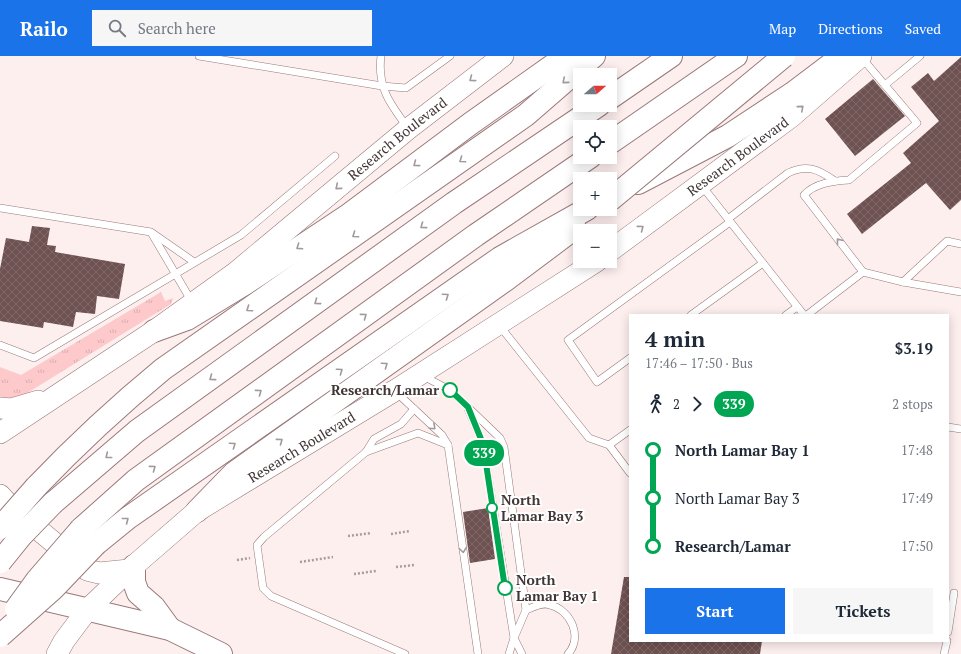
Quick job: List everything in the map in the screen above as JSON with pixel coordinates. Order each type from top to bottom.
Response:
[{"type":"main road","name":"Research Boulevard","points":[[0,433],[154,331],[235,273],[408,129],[503,56]]},
{"type":"main road","points":[[154,331],[187,319],[246,283],[347,216],[470,124],[566,56]]},
{"type":"main road","points":[[0,528],[78,443],[122,402],[163,369],[526,115],[594,56]]},
{"type":"main road","points":[[617,93],[671,56]]},
{"type":"main road","points":[[617,138],[736,56]]},
{"type":"main road","points":[[617,193],[784,56]]},
{"type":"main road","points":[[617,195],[728,136],[793,93],[842,56]]},
{"type":"main road","name":"Research Boulevard","points":[[617,246],[791,117],[861,56]]},
{"type":"main road","points":[[0,562],[21,536],[53,502],[137,431],[454,203],[589,112]]},
{"type":"main road","points":[[0,631],[37,580],[81,529],[136,480],[476,235],[580,164]]},
{"type":"main road","points":[[0,636],[54,588],[96,544],[128,518],[500,258],[575,216]]},
{"type":"main road","points":[[197,511],[234,473],[507,279],[590,216]]},
{"type":"main road","name":"Research Boulevard","points":[[60,647],[88,608],[131,568],[197,511],[420,375],[586,268]]},
{"type":"main road","points":[[0,408],[11,409],[57,394]]},
{"type":"main road","points":[[0,444],[22,418]]},
{"type":"main road","points":[[0,495],[11,507],[86,570],[99,573],[131,568],[138,593],[154,607],[170,629]]},
{"type":"main road","points":[[0,589],[88,608],[170,629],[221,654]]},
{"type":"lane","points":[[199,56],[382,86],[406,88],[450,56]]},
{"type":"lane","points":[[382,56],[380,69],[382,86],[392,107],[408,129]]},
{"type":"lane","points":[[861,56],[916,123],[849,180],[835,181],[814,187],[804,195],[805,198],[863,272],[903,282],[961,292]]},
{"type":"lane","points":[[885,85],[920,56]]},
{"type":"lane","points":[[0,345],[34,358],[241,235],[335,156]]},
{"type":"lane","points":[[629,359],[597,382],[568,340],[729,220],[788,173],[796,169],[810,168],[820,170],[835,181]]},
{"type":"lane","points":[[701,184],[804,314]]},
{"type":"lane","points":[[0,208],[151,232],[194,262]]},
{"type":"lane","points":[[151,232],[193,303]]},
{"type":"lane","points":[[903,282],[947,241],[961,244]]},
{"type":"lane","points":[[692,314],[763,264]]},
{"type":"lane","points":[[806,314],[863,272]]},
{"type":"lane","points":[[787,314],[797,306]]},
{"type":"lane","points":[[499,324],[589,438],[609,445],[629,472]]},
{"type":"lane","points":[[420,375],[450,390],[500,438],[504,447],[526,610],[509,654]]},
{"type":"lane","points":[[394,391],[442,435],[448,445],[478,654]]},
{"type":"lane","points":[[468,407],[483,444],[514,638],[522,654]]},
{"type":"lane","points":[[405,654],[271,596],[263,588],[257,545],[264,537],[366,452],[374,439],[401,424],[414,409]]},
{"type":"lane","points":[[949,427],[961,429]]},
{"type":"lane","points":[[609,445],[629,431]]},
{"type":"lane","points":[[366,452],[418,433],[448,445]]},
{"type":"lane","points":[[949,626],[954,593]]},
{"type":"lane","points":[[526,610],[541,604],[550,604],[560,608],[569,616],[574,626],[575,639],[568,654]]},
{"type":"lane","points":[[944,654],[946,642]]},
{"type":"path","points":[[391,534],[410,531]]},
{"type":"path","points":[[348,536],[371,532]]},
{"type":"path","points":[[300,562],[333,557]]},
{"type":"path","points":[[396,567],[415,565]]},
{"type":"path","points":[[354,574],[376,570]]},
{"type":"green space","points":[[161,292],[165,301],[173,298],[171,304],[24,395],[0,399],[0,367],[21,375]]},
{"type":"building","points":[[961,57],[961,200],[950,210],[926,183],[862,234],[847,214],[911,163],[903,153],[939,121],[911,87],[928,73],[934,81]]},
{"type":"building","points":[[873,79],[905,116],[855,156],[825,119]]},
{"type":"building","points":[[32,226],[50,228],[47,245],[56,246],[55,252],[125,264],[119,299],[97,296],[95,314],[76,312],[73,327],[44,322],[43,328],[0,321],[0,269],[6,238],[29,242]]},
{"type":"building","points":[[488,508],[495,559],[470,563],[463,512]]},
{"type":"building","points":[[624,577],[629,577],[629,642],[762,642],[760,654],[611,654]]},
{"type":"bus line","name":"339","points":[[450,390],[468,407],[483,444],[505,588]]},
{"type":"place","name":"Research/Lamar","points":[[450,390]]},
{"type":"place","name":"North Lamar Bay 3","points":[[492,508]]},
{"type":"place","name":"North Lamar Bay 1","points":[[505,588]]}]
